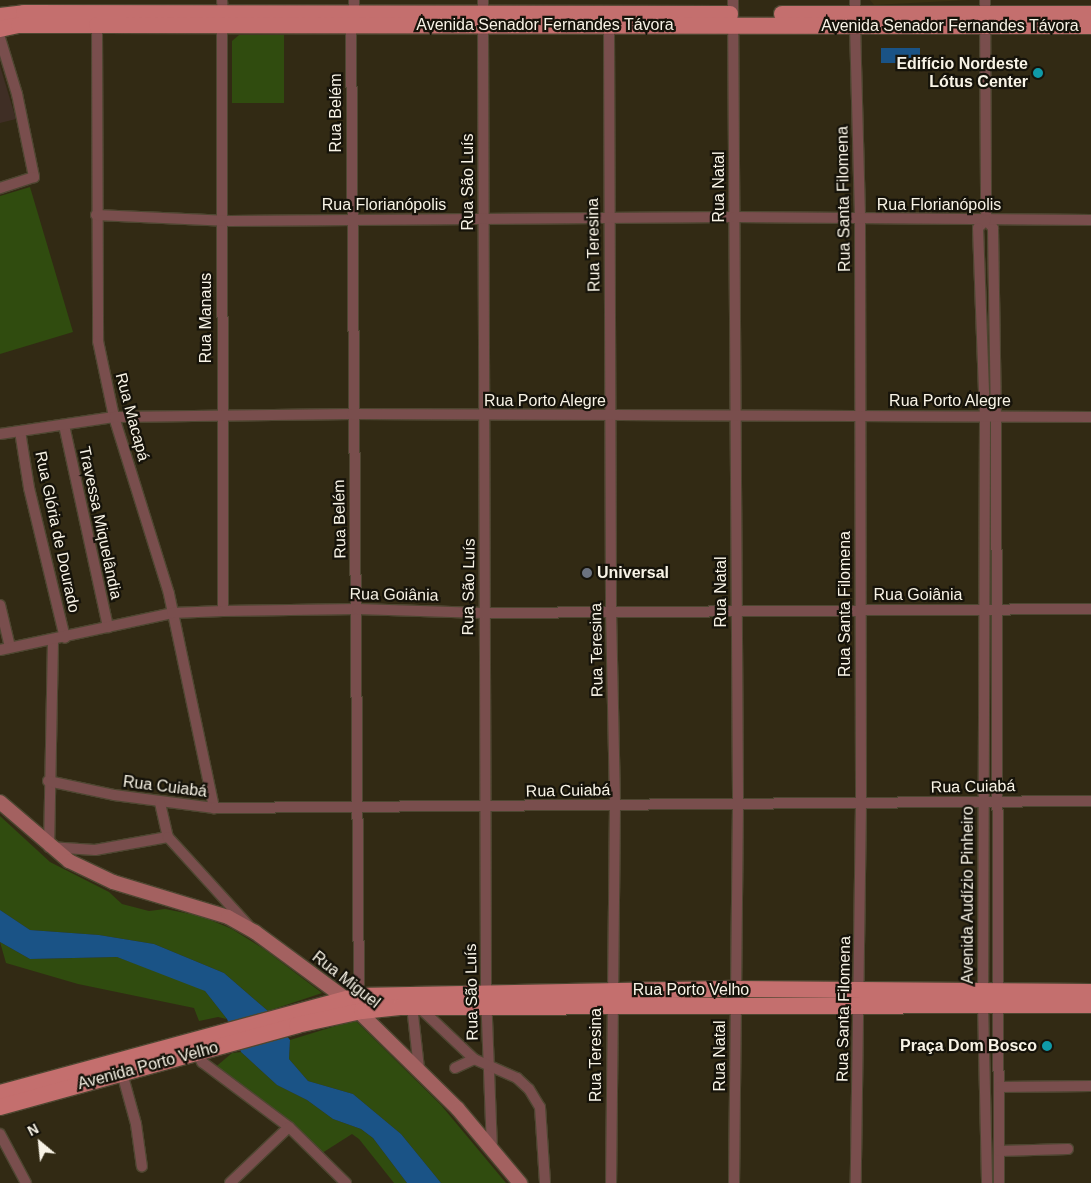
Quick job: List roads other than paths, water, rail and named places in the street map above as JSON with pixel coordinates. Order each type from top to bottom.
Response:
[{"type":"main road","name":"Avenida Senador Fernandes Távora","points":[[0,29],[97,12]]},
{"type":"main road","name":"Avenida Senador Fernandes Távora","points":[[0,16],[24,13],[97,12],[1091,14]]},
{"type":"main road","name":"Avenida Senador Fernandes Távora","points":[[483,13],[609,27],[733,13]]},
{"type":"main road","name":"Avenida Senador Fernandes Távora","points":[[984,14],[1091,26]]},
{"type":"main road","points":[[0,802],[49,847],[88,872],[113,882],[228,917],[256,932]]},
{"type":"main road","name":"Rua Miguel","points":[[256,932],[355,1002],[419,1068],[492,1148],[520,1183]]},
{"type":"main road","name":"Rua Porto Velho","points":[[295,1019],[355,1002],[736,997],[990,998],[1091,992]]},
{"type":"main road","name":"Rua Porto Velho","points":[[990,998],[1091,1005]]},
{"type":"main road","name":"Rua Porto Velho","points":[[355,1002],[415,1007],[486,999]]},
{"type":"main road","name":"Avenida Porto Velho","points":[[0,1094],[295,1019]]},
{"type":"main road","name":"Avenida Porto Velho","points":[[0,1107],[196,1051],[231,1036]]},
{"type":"street","name":"Rua Macapá","points":[[97,12],[96,215],[98,341],[114,417],[172,613],[214,808]]},
{"type":"street","name":"Rua Manaus","points":[[222,13],[223,611]]},
{"type":"street","name":"Rua Belém","points":[[353,13],[352,414],[357,609],[355,1002]]},
{"type":"street","name":"Rua São Luís","points":[[483,13],[483,220],[486,416],[483,613],[486,999],[492,1148]]},
{"type":"street","name":"Rua Natal","points":[[733,13],[736,417],[735,610],[738,805],[734,1183]]},
{"type":"street","name":"Rua Santa Filomena","points":[[855,13],[860,220],[861,804],[860,998],[856,1183]]},
{"type":"street","name":"Avenida Audízio Pinheiro","points":[[984,14],[986,220],[993,228],[988,317],[991,610],[996,683],[996,844],[990,998],[987,1183]]},
{"type":"street","name":"Rua Teresina","points":[[609,27],[608,220],[611,611],[615,806],[611,998],[611,1183]]},
{"type":"street","points":[[0,38],[17,94],[34,177],[0,188]]},
{"type":"street","name":"Rua Florianópolis","points":[[96,215],[221,220],[608,220],[734,217],[860,220],[1091,220]]},
{"type":"street","name":"Rua Porto Alegre","points":[[0,434],[114,417],[352,414],[1091,417]]},
{"type":"street","name":"Travessa Miquelândia","points":[[64,425],[108,627]]},
{"type":"street","name":"Rua Glória de Dourado","points":[[20,431],[29,488],[65,638]]},
{"type":"street","points":[[0,605],[5,649]]},
{"type":"street","name":"Rua Goiânia","points":[[5,649],[53,641],[172,613],[223,611],[357,609],[483,613],[1091,609]]},
{"type":"street","name":"Avenida Audízio Pinheiro","points":[[991,610],[985,682],[983,844],[990,998],[999,1087],[1000,1183]]},
{"type":"street","points":[[53,641],[48,781],[49,847],[95,850],[168,837]]},
{"type":"street","points":[[985,682],[996,683]]},
{"type":"street","name":"Rua Cuiabá","points":[[48,781],[160,803],[214,808],[861,804],[996,800],[1091,801]]},
{"type":"street","name":"Rua Miguel","points":[[160,803],[168,837],[256,932]]},
{"type":"street","points":[[983,844],[996,844]]},
{"type":"street","points":[[415,1007],[474,1059],[488,1063],[525,1085],[540,1107],[545,1183]]},
{"type":"street","points":[[415,1007],[419,1068]]},
{"type":"street","points":[[196,1051],[202,1062],[288,1127],[346,1183]]},
{"type":"street","points":[[455,1068],[474,1059]]},
{"type":"street","points":[[122,1073],[136,1124],[142,1167]]},
{"type":"street","points":[[999,1087],[1091,1086]]},
{"type":"street","points":[[230,1183],[288,1127]]},
{"type":"street","points":[[0,1134],[26,1183]]},
{"type":"street","points":[[999,1151],[1068,1149]]},
{"type":"water","points":[[881,48],[920,48],[920,63],[881,63]]},
{"type":"water","points":[[0,910],[30,930],[99,935],[154,944],[224,973],[268,1011],[290,1040],[289,1059],[308,1081],[353,1094],[401,1134],[441,1183],[407,1183],[373,1138],[361,1129],[333,1119],[307,1100],[277,1085],[241,1052],[227,1019],[205,991],[117,957],[30,959],[0,942]]},
{"type":"place","name":"Edifício Nordeste Lótus Center","points":[[1038,73]]},
{"type":"place","name":"Universal","points":[[587,573]]},
{"type":"place","name":"Praça Dom Bosco","points":[[1047,1046]]}]
